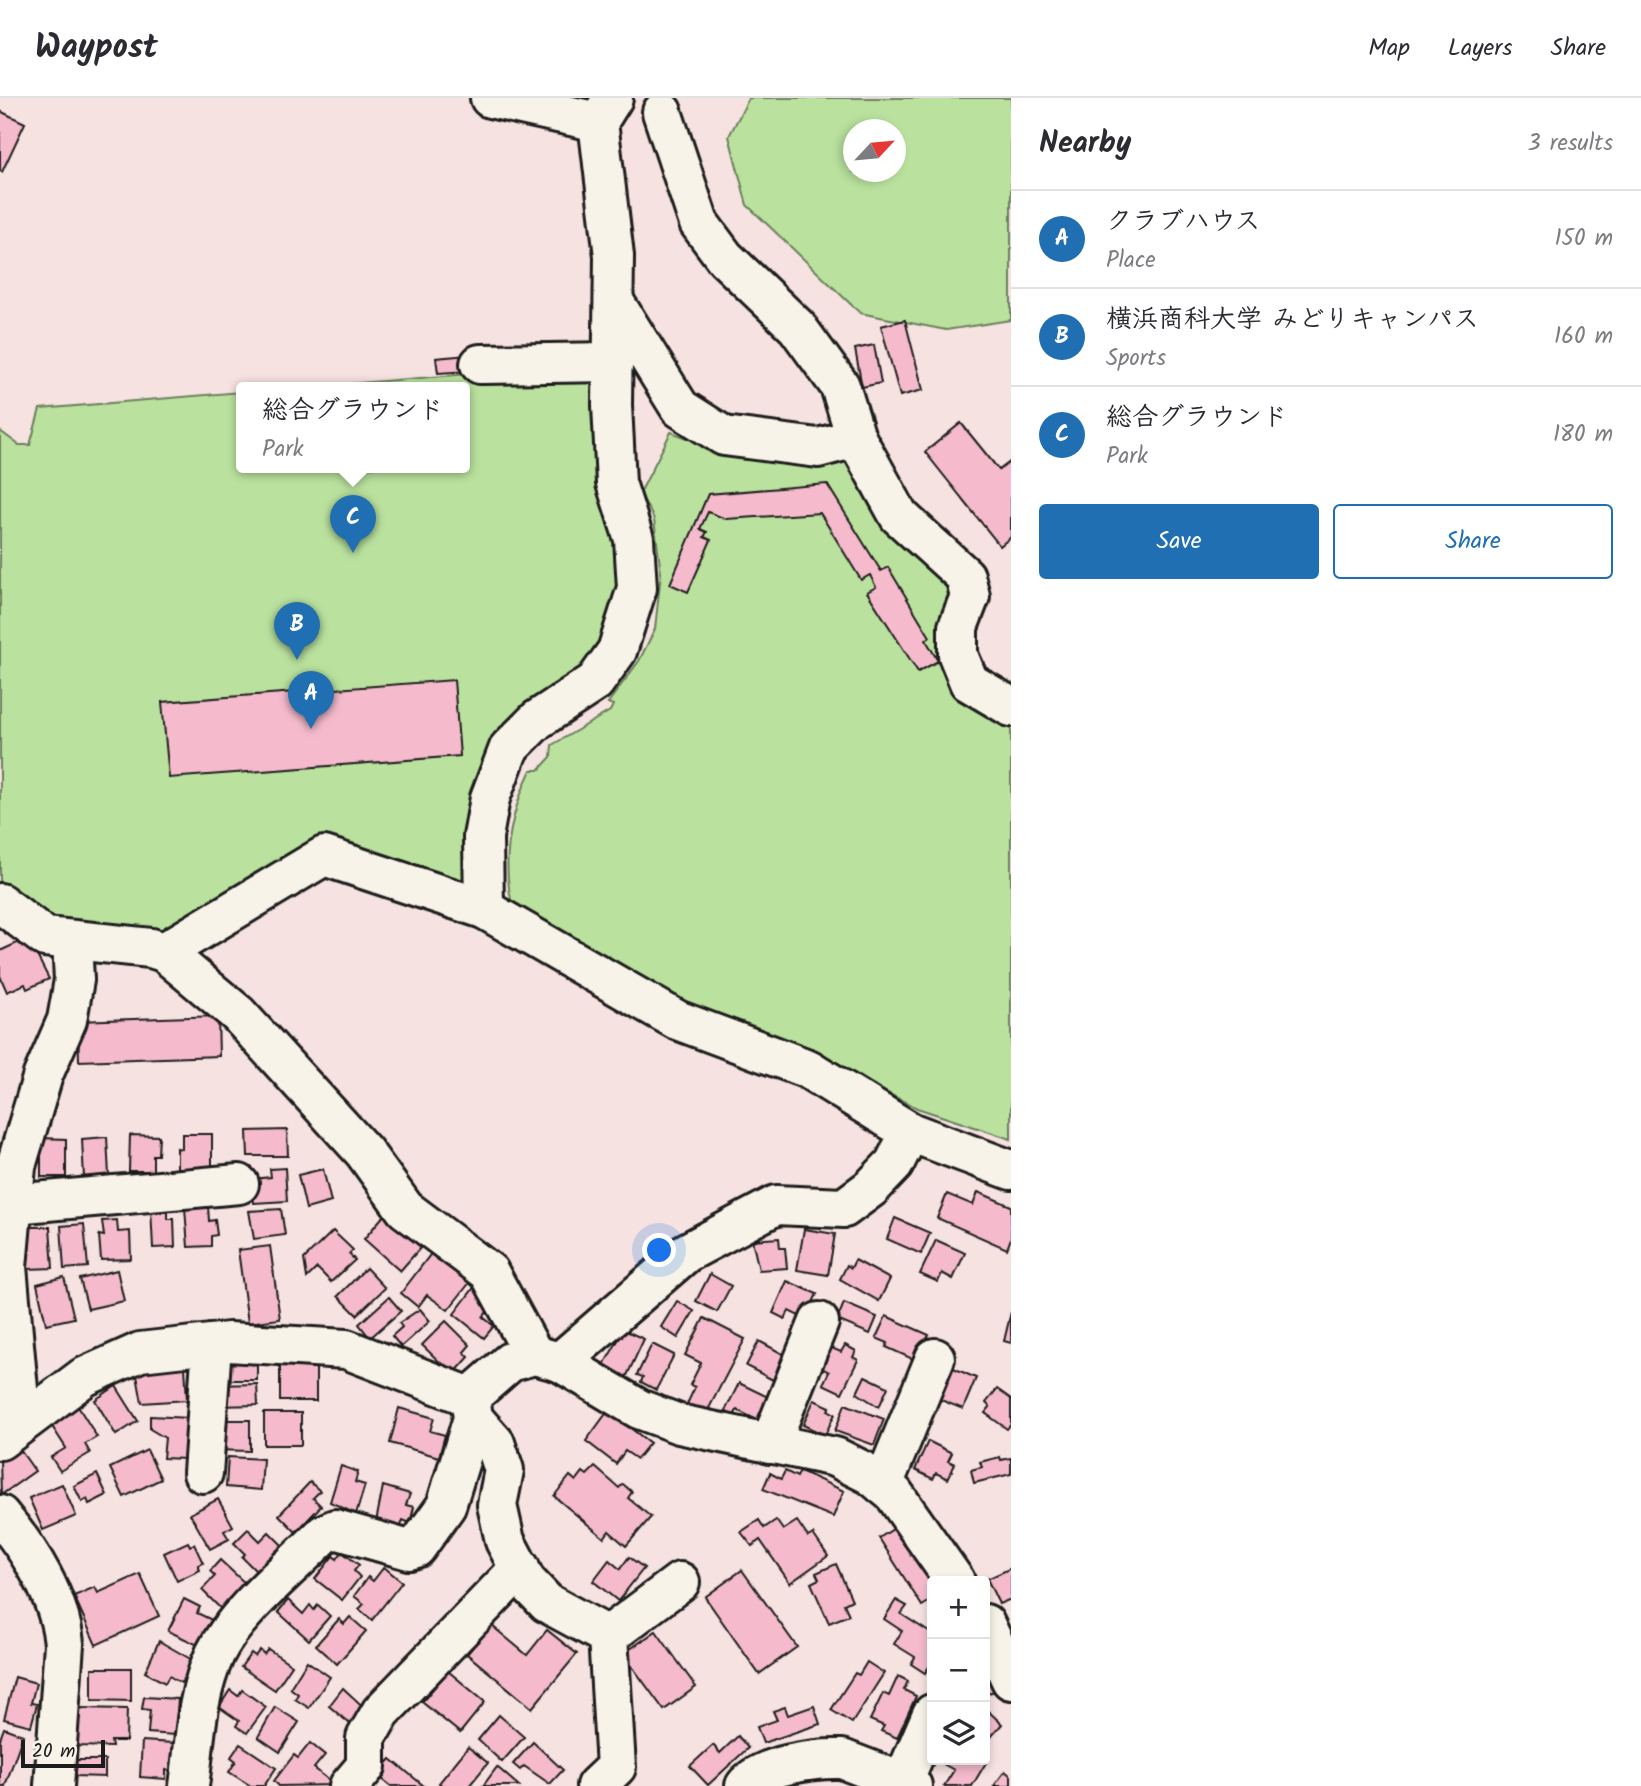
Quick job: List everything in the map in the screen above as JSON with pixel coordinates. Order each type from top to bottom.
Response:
[{"type":"street","points":[[490,98],[606,110],[667,105],[699,223],[725,258],[797,327],[839,386],[856,438],[899,516],[965,576],[970,596],[958,627],[958,655],[969,682],[1011,707]]},
{"type":"street","points":[[484,909],[483,837],[489,798],[509,748],[537,720],[594,682],[617,651],[637,588],[634,539],[616,483],[614,256],[606,110]]},
{"type":"street","points":[[614,302],[680,408],[723,436],[818,448],[856,438]]},
{"type":"street","points":[[480,365],[614,362]]},
{"type":"street","points":[[164,952],[324,856],[484,909],[677,1020],[808,1069],[910,1132],[1011,1170]]},
{"type":"street","points":[[0,903],[45,937],[151,947],[164,952],[239,1014],[363,1152],[405,1209],[489,1272],[547,1359],[639,1409],[679,1423],[835,1457],[871,1475],[894,1494],[951,1576]]},
{"type":"street","points":[[10,1431],[7,1267],[16,1166],[29,1114],[67,1020],[74,980],[72,941]]},
{"type":"street","points":[[189,1786],[202,1692],[216,1653],[236,1623],[324,1534],[335,1529],[409,1550],[416,1548],[446,1506],[472,1407],[510,1362],[547,1359],[686,1253],[776,1205],[844,1208],[872,1188],[894,1164],[910,1132]]},
{"type":"street","points":[[13,1204],[239,1184]]},
{"type":"street","points":[[771,1444],[818,1322]]},
{"type":"street","points":[[10,1431],[83,1377],[140,1352],[229,1342],[346,1349],[472,1407],[495,1443],[504,1470],[497,1505],[505,1541],[520,1568],[547,1603],[608,1636]]},
{"type":"street","points":[[203,1473],[212,1344]]},
{"type":"street","points":[[883,1485],[936,1358]]},
{"type":"street","points":[[0,1515],[19,1537],[63,1625],[54,1786]]},
{"type":"street","points":[[349,1786],[366,1766],[366,1738],[382,1712],[520,1568]]},
{"type":"street","points":[[608,1636],[680,1582]]},
{"type":"street","points":[[990,1635],[1011,1680]]},
{"type":"street","points":[[596,1786],[616,1767],[608,1636]]},
{"type":"street","points":[[745,1786],[751,1779],[795,1762],[831,1758],[842,1759],[906,1784],[927,1727]]},
{"type":"green space","points":[[749,98],[1011,98],[1011,320],[946,330],[860,313],[747,205],[729,136]]},
{"type":"green space","points":[[567,366],[600,377],[597,493],[619,529],[619,615],[581,677],[524,715],[468,881],[448,897],[316,858],[152,942],[53,919],[0,881],[0,431],[19,445],[30,445],[40,409],[236,392],[236,473],[470,473],[470,382],[371,382]]},
{"type":"green space","points":[[671,432],[739,457],[851,461],[946,573],[956,684],[1011,720],[1011,1139],[917,1108],[781,1039],[691,1006],[514,912],[508,875],[509,839],[531,770],[539,770],[551,757],[552,745],[610,711],[613,705],[608,703],[639,661],[655,629],[661,573],[654,519],[640,493]]},
{"type":"building","points":[[0,111],[25,123],[2,172],[0,171]]},
{"type":"building","points":[[905,320],[923,390],[900,396],[881,326]]},
{"type":"building","points":[[874,345],[881,383],[862,387],[855,349]]},
{"type":"building","points":[[468,355],[470,371],[438,373],[436,358]]},
{"type":"building","points":[[961,423],[999,470],[1011,461],[1011,537],[1000,546],[925,452]]},
{"type":"building","points":[[827,484],[881,571],[888,567],[930,637],[926,640],[938,661],[918,672],[867,592],[876,587],[870,575],[861,580],[820,513],[726,519],[708,512],[700,529],[707,532],[704,537],[711,540],[688,592],[670,584],[708,494]]},
{"type":"building","points":[[454,680],[460,756],[169,778],[162,702]]},
{"type":"building","points":[[28,938],[49,979],[27,989],[25,984],[7,992],[0,976],[0,951]]},
{"type":"building","points":[[218,1016],[219,1056],[79,1061],[78,1021]]},
{"type":"building","points":[[287,1130],[288,1156],[248,1156],[247,1131]]},
{"type":"building","points":[[182,1134],[212,1134],[212,1168],[177,1168],[177,1148],[182,1149]]},
{"type":"building","points":[[130,1135],[159,1136],[158,1155],[153,1155],[153,1171],[129,1171]]},
{"type":"building","points":[[107,1137],[109,1176],[84,1178],[82,1139]]},
{"type":"building","points":[[41,1138],[66,1139],[66,1177],[41,1177]]},
{"type":"building","points":[[285,1168],[287,1201],[254,1203],[252,1179],[271,1177],[270,1169]]},
{"type":"building","points":[[323,1169],[331,1202],[306,1209],[298,1175]]},
{"type":"building","points":[[978,1192],[1011,1206],[1011,1238],[1007,1249],[937,1218],[947,1194],[973,1205]]},
{"type":"building","points":[[208,1206],[209,1221],[215,1220],[217,1235],[211,1236],[211,1246],[188,1247],[185,1208]]},
{"type":"building","points":[[168,1207],[168,1219],[174,1219],[175,1247],[153,1248],[151,1208]]},
{"type":"building","points":[[281,1209],[285,1235],[254,1239],[249,1211]]},
{"type":"building","points":[[385,1214],[421,1247],[400,1271],[364,1239]]},
{"type":"building","points":[[895,1218],[930,1233],[921,1254],[887,1239]]},
{"type":"building","points":[[117,1220],[118,1232],[130,1231],[131,1259],[101,1260],[99,1235],[104,1236],[102,1221]]},
{"type":"building","points":[[84,1224],[88,1267],[64,1269],[61,1226]]},
{"type":"building","points":[[25,1227],[50,1227],[53,1268],[27,1269]]},
{"type":"building","points":[[804,1229],[835,1234],[828,1275],[797,1270]]},
{"type":"building","points":[[333,1231],[353,1250],[349,1254],[355,1260],[331,1282],[317,1268],[307,1278],[304,1259]]},
{"type":"building","points":[[779,1238],[780,1248],[785,1248],[787,1268],[759,1270],[752,1240]]},
{"type":"building","points":[[936,1240],[965,1253],[953,1279],[942,1273],[938,1282],[920,1274]]},
{"type":"building","points":[[270,1246],[280,1319],[248,1323],[238,1250]]},
{"type":"building","points":[[433,1251],[471,1281],[448,1310],[427,1295],[418,1307],[401,1293]]},
{"type":"building","points":[[855,1260],[890,1279],[879,1301],[840,1279],[847,1265],[851,1268]]},
{"type":"building","points":[[366,1268],[385,1288],[357,1315],[338,1296]]},
{"type":"building","points":[[117,1270],[124,1301],[88,1309],[80,1279]]},
{"type":"building","points":[[710,1274],[731,1286],[717,1312],[696,1301]]},
{"type":"building","points":[[64,1277],[74,1318],[46,1324],[37,1284]]},
{"type":"building","points":[[787,1281],[817,1294],[805,1319],[789,1311],[785,1319],[773,1313]]},
{"type":"building","points":[[476,1285],[496,1301],[483,1317],[494,1326],[484,1338],[454,1314]]},
{"type":"building","points":[[389,1297],[401,1311],[370,1338],[359,1324]]},
{"type":"building","points":[[677,1301],[694,1311],[678,1338],[661,1327]]},
{"type":"building","points":[[844,1303],[877,1317],[870,1334],[837,1320]]},
{"type":"building","points":[[420,1309],[430,1321],[401,1347],[392,1336],[402,1327],[399,1323]]},
{"type":"building","points":[[1011,1312],[1011,1343],[1004,1341]]},
{"type":"building","points":[[886,1316],[929,1335],[917,1361],[886,1347],[888,1343],[876,1338]]},
{"type":"building","points":[[704,1318],[745,1339],[706,1414],[687,1404],[695,1387],[690,1385],[701,1363],[685,1355]]},
{"type":"building","points":[[446,1321],[470,1345],[464,1352],[469,1357],[453,1375],[422,1345]]},
{"type":"building","points":[[624,1330],[644,1339],[625,1380],[602,1368]]},
{"type":"building","points":[[759,1341],[783,1354],[773,1380],[746,1366]]},
{"type":"building","points":[[652,1344],[674,1355],[656,1390],[641,1382],[643,1377],[637,1375]]},
{"type":"building","points":[[845,1345],[856,1351],[853,1357],[858,1360],[842,1393],[823,1384],[829,1372],[820,1367],[829,1347],[841,1352]]},
{"type":"building","points":[[219,1357],[257,1360],[257,1380],[219,1380]]},
{"type":"building","points":[[280,1361],[316,1361],[316,1401],[280,1401]]},
{"type":"building","points":[[949,1366],[976,1378],[963,1409],[936,1398]]},
{"type":"building","points":[[185,1367],[187,1400],[142,1403],[136,1370]]},
{"type":"building","points":[[865,1376],[888,1387],[879,1407],[857,1393]]},
{"type":"building","points":[[739,1383],[768,1397],[757,1420],[737,1410],[734,1416],[725,1411]]},
{"type":"building","points":[[257,1384],[258,1405],[218,1406],[217,1385]]},
{"type":"building","points":[[116,1386],[138,1421],[116,1435],[95,1400]]},
{"type":"building","points":[[997,1389],[1011,1399],[1011,1424],[1007,1429],[985,1413],[990,1407],[986,1403]]},
{"type":"building","points":[[74,1400],[97,1437],[85,1444],[90,1453],[60,1471],[51,1457],[66,1448],[46,1417]]},
{"type":"building","points":[[814,1400],[830,1407],[828,1410],[835,1414],[825,1435],[803,1425]]},
{"type":"building","points":[[845,1404],[884,1419],[874,1445],[835,1431]]},
{"type":"building","points":[[399,1408],[434,1418],[430,1431],[445,1435],[439,1457],[390,1443]]},
{"type":"building","points":[[608,1411],[650,1443],[637,1459],[625,1451],[616,1464],[586,1441]]},
{"type":"building","points":[[264,1413],[301,1413],[301,1445],[264,1445]]},
{"type":"building","points":[[150,1416],[189,1418],[186,1459],[163,1458],[165,1438],[150,1429]]},
{"type":"building","points":[[214,1420],[250,1420],[250,1451],[214,1450]]},
{"type":"building","points":[[928,1441],[952,1453],[948,1461],[955,1464],[948,1479],[936,1473],[933,1479],[915,1470]]},
{"type":"building","points":[[18,1447],[35,1471],[1,1495],[0,1459]]},
{"type":"building","points":[[147,1450],[161,1479],[124,1497],[110,1468]]},
{"type":"building","points":[[228,1457],[263,1459],[261,1490],[226,1487]]},
{"type":"building","points":[[1000,1457],[1001,1460],[1011,1458],[1011,1474],[974,1483],[971,1470],[982,1467],[980,1462]]},
{"type":"building","points":[[341,1466],[358,1472],[355,1482],[365,1485],[356,1514],[330,1502]]},
{"type":"building","points":[[595,1467],[619,1488],[623,1484],[632,1492],[628,1498],[651,1517],[626,1546],[609,1531],[604,1538],[554,1496],[570,1476],[576,1481],[583,1472],[587,1475]]},
{"type":"building","points":[[785,1471],[797,1477],[800,1471],[844,1491],[833,1517],[763,1489],[770,1473],[781,1479]]},
{"type":"building","points":[[97,1474],[107,1495],[89,1504],[87,1499],[82,1502],[74,1486]]},
{"type":"building","points":[[310,1482],[320,1491],[313,1498],[321,1506],[296,1532],[279,1515]]},
{"type":"building","points":[[62,1484],[76,1516],[43,1530],[29,1498]]},
{"type":"building","points":[[383,1486],[410,1494],[406,1505],[414,1507],[410,1523],[403,1520],[400,1529],[376,1522]]},
{"type":"building","points":[[218,1499],[233,1526],[224,1531],[229,1539],[210,1549],[190,1514]]},
{"type":"building","points":[[759,1520],[764,1528],[776,1520],[783,1530],[797,1521],[808,1537],[813,1534],[828,1556],[790,1583],[760,1540],[752,1546],[741,1532]]},
{"type":"building","points":[[898,1526],[929,1576],[927,1603],[922,1606],[879,1538]]},
{"type":"building","points":[[248,1529],[260,1541],[269,1532],[284,1547],[258,1573],[242,1557],[245,1554],[234,1543]]},
{"type":"building","points":[[188,1542],[190,1546],[194,1544],[203,1563],[198,1565],[200,1570],[177,1581],[164,1553]]},
{"type":"building","points":[[342,1552],[359,1565],[354,1571],[360,1577],[342,1600],[315,1579],[333,1556],[337,1559]]},
{"type":"building","points":[[629,1557],[644,1568],[618,1601],[593,1581],[609,1560],[620,1569]]},
{"type":"building","points":[[220,1560],[247,1585],[223,1611],[202,1590],[215,1576],[210,1571]]},
{"type":"building","points":[[836,1564],[852,1600],[844,1604],[849,1615],[829,1623],[811,1583],[819,1579],[816,1573]]},
{"type":"building","points":[[384,1567],[402,1582],[372,1620],[359,1609],[364,1604],[354,1596],[368,1577],[373,1581]]},
{"type":"building","points":[[1011,1568],[1011,1599],[999,1604],[990,1585],[990,1578]]},
{"type":"building","points":[[742,1570],[797,1647],[759,1674],[705,1597]]},
{"type":"building","points":[[140,1574],[159,1616],[96,1645],[74,1596],[95,1587],[98,1593]]},
{"type":"building","points":[[184,1599],[200,1607],[197,1613],[212,1620],[200,1646],[168,1631]]},
{"type":"building","points":[[288,1600],[303,1614],[310,1605],[314,1610],[318,1605],[330,1616],[309,1640],[278,1612]]},
{"type":"building","points":[[896,1600],[907,1606],[901,1614],[927,1631],[925,1673],[911,1664],[915,1657],[894,1644],[902,1631],[884,1619]]},
{"type":"building","points":[[350,1617],[366,1631],[337,1664],[316,1645],[339,1619],[344,1624]]},
{"type":"building","points":[[491,1625],[527,1655],[547,1630],[577,1654],[532,1708],[467,1654]]},
{"type":"building","points":[[656,1631],[696,1687],[664,1710],[623,1654]]},
{"type":"building","points":[[159,1641],[194,1661],[181,1683],[169,1676],[165,1683],[145,1672]]},
{"type":"building","points":[[268,1649],[292,1665],[275,1690],[241,1667],[251,1653],[255,1656],[260,1650],[264,1654]]},
{"type":"building","points":[[307,1661],[330,1677],[309,1708],[295,1699],[298,1694],[290,1688]]},
{"type":"building","points":[[867,1662],[884,1673],[852,1723],[831,1710],[855,1673],[859,1675]]},
{"type":"building","points":[[990,1663],[1003,1687],[990,1693]]},
{"type":"building","points":[[92,1668],[131,1668],[131,1701],[92,1700]]},
{"type":"building","points":[[448,1671],[485,1702],[460,1733],[422,1702]]},
{"type":"building","points":[[898,1676],[908,1681],[904,1690],[916,1696],[897,1738],[881,1731],[884,1726],[870,1720],[883,1693],[889,1696]]},
{"type":"building","points":[[15,1677],[36,1683],[31,1703],[37,1704],[31,1726],[4,1719]]},
{"type":"building","points":[[343,1688],[372,1715],[357,1730],[329,1706]]},
{"type":"building","points":[[230,1690],[238,1696],[242,1690],[266,1707],[247,1733],[236,1726],[239,1721],[219,1707]]},
{"type":"building","points":[[144,1697],[178,1699],[175,1735],[148,1733],[150,1710],[142,1709]]},
{"type":"building","points":[[814,1706],[820,1724],[763,1743],[757,1727],[777,1720],[773,1711],[785,1707],[788,1715]]},
{"type":"building","points":[[275,1707],[299,1722],[280,1752],[258,1737]]},
{"type":"building","points":[[78,1708],[127,1709],[126,1741],[111,1741],[112,1747],[77,1746]]},
{"type":"building","points":[[990,1713],[1002,1724],[990,1738]]},
{"type":"building","points":[[499,1715],[524,1737],[502,1762],[478,1740]]},
{"type":"building","points":[[4,1728],[23,1735],[5,1786],[0,1786],[0,1739]]},
{"type":"building","points":[[738,1736],[748,1748],[708,1785],[690,1766],[713,1745],[720,1753]]},
{"type":"building","points":[[142,1741],[173,1743],[171,1771],[166,1770],[166,1779],[140,1777]]},
{"type":"building","points":[[533,1742],[563,1770],[550,1784],[524,1766],[520,1770],[513,1764]]},
{"type":"building","points":[[310,1743],[325,1755],[314,1768],[335,1785],[279,1786],[274,1781],[294,1755],[298,1758]]},
{"type":"building","points":[[240,1744],[276,1768],[264,1786],[251,1786],[229,1772],[236,1761],[231,1757]]},
{"type":"building","points":[[468,1747],[488,1763],[469,1786],[443,1786],[439,1783]]},
{"type":"building","points":[[391,1759],[424,1786],[391,1786],[377,1775]]},
{"type":"building","points":[[74,1760],[105,1760],[105,1777],[74,1776]]},
{"type":"building","points":[[945,1765],[985,1765],[972,1786],[944,1786],[954,1770]]},
{"type":"building","points":[[497,1767],[519,1786],[483,1786]]},
{"type":"building","points":[[1005,1771],[1011,1776],[1011,1786],[994,1786]]},
{"type":"place","name":"総合グラウンド","points":[[353,553]]},
{"type":"place","name":"横浜商科大学 みどりキャンパス","points":[[297,660]]},
{"type":"place","name":"クラブハウス","points":[[311,729]]}]
